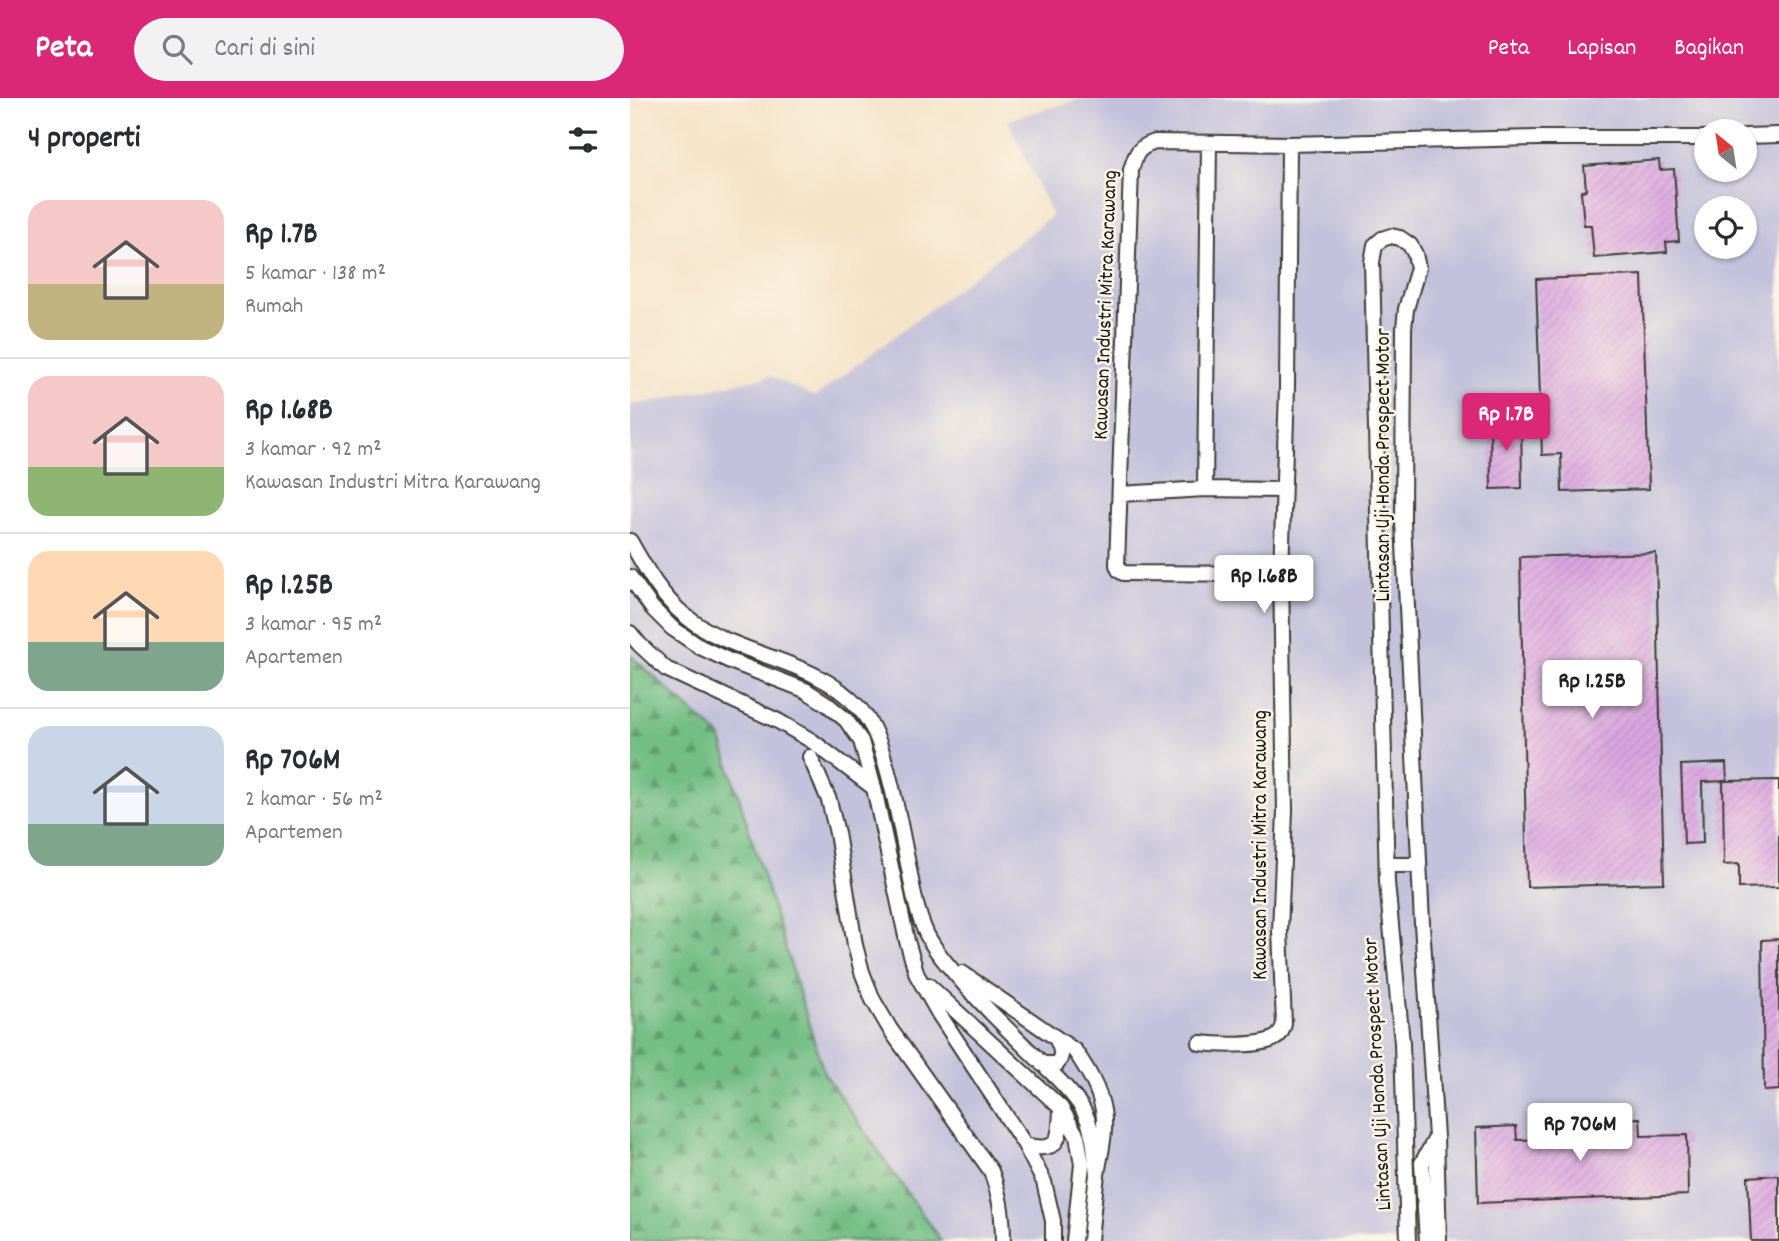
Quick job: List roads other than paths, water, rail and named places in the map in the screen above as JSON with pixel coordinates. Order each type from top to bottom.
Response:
[{"type":"street","points":[[1757,136],[1779,135]]},
{"type":"street","name":"Kawasan Industri Mitra Karawang","points":[[1281,574],[1123,573],[1117,565],[1131,170],[1135,155],[1142,146],[1155,142],[1289,144],[1538,138],[1694,138]]},
{"type":"street","points":[[1205,489],[1209,143]]},
{"type":"street","name":"Kawasan Industri Mitra Karawang","points":[[1200,1043],[1231,1045],[1265,1042],[1275,1039],[1282,1032],[1284,1024],[1280,931],[1285,811],[1281,574],[1287,387],[1289,144]]},
{"type":"street","name":"Lintasan Uji Honda Prospect Motor","points":[[1408,1241],[1402,1043],[1387,866],[1372,262],[1375,245],[1391,236],[1410,245],[1418,268],[1406,309],[1404,328],[1403,522],[1419,865],[1436,1137],[1439,1241]]},
{"type":"street","points":[[1120,494],[1205,489],[1283,490]]},
{"type":"street","points":[[630,541],[647,572],[665,597],[683,615],[737,645],[813,674],[859,708],[877,735],[892,785],[918,913],[928,936],[941,959],[979,1001],[1064,1085],[1083,1109],[1093,1133],[1097,1175]]},
{"type":"street","points":[[630,577],[652,608],[672,628],[699,647],[805,690],[846,720],[861,741],[917,975],[939,1014],[1026,1145],[1044,1182],[1053,1221],[1053,1241]]},
{"type":"street","points":[[630,633],[666,669],[778,721],[812,741],[874,788]]},
{"type":"street","points":[[810,757],[829,800],[855,945],[873,1000],[890,1029],[991,1171],[1003,1213],[1003,1241]]},
{"type":"street","points":[[1387,866],[1419,865]]},
{"type":"street","points":[[941,959],[1075,1051],[1087,1069],[1097,1088],[1104,1111],[1104,1131],[1090,1241]]},
{"type":"street","points":[[917,975],[1061,1108],[1077,1136],[1082,1164],[1074,1241]]},
{"type":"street","points":[[1042,1064],[1056,1064],[1061,1059],[1062,1051],[1056,1038]]},
{"type":"street","points":[[1026,1145],[1040,1149],[1052,1146],[1060,1135],[1061,1108]]},
{"type":"street","name":"Lintasan Uji Honda Prospect Motor","points":[[1427,1241],[1422,1163],[1436,1137]]}]
